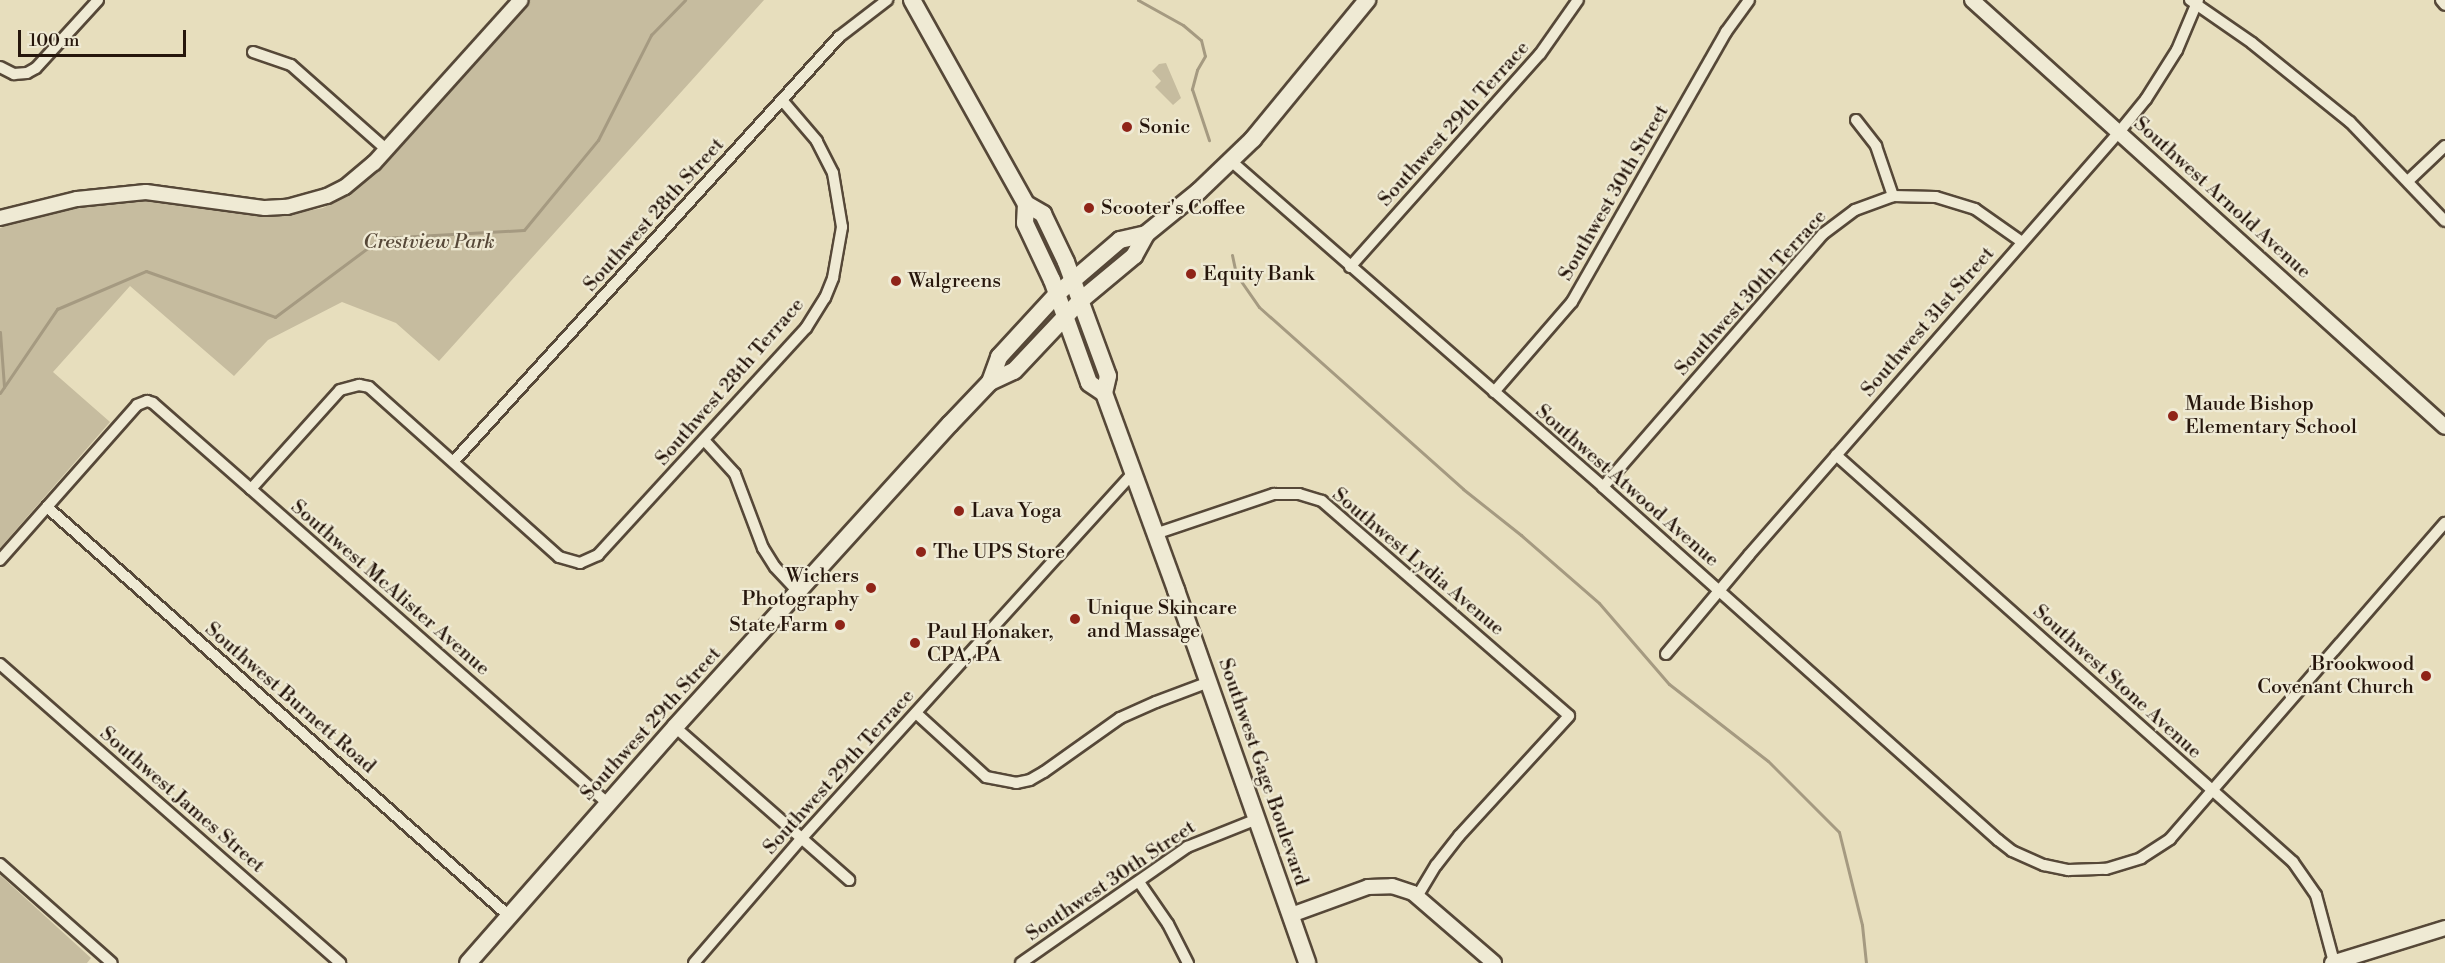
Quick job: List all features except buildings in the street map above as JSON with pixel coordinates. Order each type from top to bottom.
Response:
[{"type":"main road","name":"Southwest Gage Boulevard","points":[[912,0],[1026,204],[1042,214],[1073,279],[1108,376],[1104,393],[1209,682],[1307,963]]},
{"type":"main road","name":"Southwest 29th Street","points":[[990,382],[1014,371],[1081,300],[1134,256],[1146,234],[1231,161],[1272,118],[1367,0]]},
{"type":"main road","name":"Southwest Gage Boulevard","points":[[1026,204],[1024,223],[1057,294],[1089,383],[1104,393]]},
{"type":"main road","name":"Southwest 29th Street","points":[[468,963],[675,727],[990,382],[999,357],[1057,294],[1120,240],[1146,234]]},
{"type":"street","points":[[0,67],[14,74],[27,73],[36,68],[98,0]]},
{"type":"street","points":[[0,218],[77,199],[146,192],[265,208],[286,207],[317,200],[345,187],[361,176],[521,0]]},
{"type":"street","name":"Southwest 28th Street","points":[[454,461],[839,37],[887,0]]},
{"type":"street","name":"Southwest 29th Terrace","points":[[1350,267],[1540,54],[1578,0]]},
{"type":"street","name":"Southwest 30th Street","points":[[1494,392],[1572,303],[1726,32],[1749,0]]},
{"type":"street","name":"Southwest Arnold Avenue","points":[[1972,0],[2120,131],[2445,427]]},
{"type":"street","points":[[2440,0],[2445,5]]},
{"type":"street","points":[[2194,2],[2299,79],[2350,122],[2445,221]]},
{"type":"street","name":"Southwest 31st Street","points":[[1666,654],[2146,99],[2173,58],[2194,2]]},
{"type":"street","points":[[253,52],[291,65],[386,149]]},
{"type":"street","name":"Southwest 28th Terrace","points":[[454,461],[559,557],[580,563],[598,555],[806,328],[825,298],[837,265],[842,227],[838,190],[833,173],[812,133],[782,100]]},
{"type":"street","points":[[1856,120],[1876,146],[1893,196]]},
{"type":"street","points":[[2408,181],[2445,146]]},
{"type":"street","name":"Southwest Atwood Avenue","points":[[1231,161],[1603,487],[1998,840],[2032,861],[2056,868],[2093,871],[2118,866],[2151,852],[2170,839],[2445,523]]},
{"type":"street","name":"Southwest 30th Terrace","points":[[1603,487],[1823,234],[1855,210],[1893,196],[1919,195],[1953,201],[1975,209],[2022,242]]},
{"type":"street","points":[[251,489],[340,390],[359,385],[369,387],[454,461]]},
{"type":"street","name":"Southwest McAlister Avenue","points":[[47,507],[137,405],[147,401],[153,404],[608,804]]},
{"type":"street","points":[[704,440],[735,474],[763,548],[775,567],[798,592]]},
{"type":"street","name":"Southwest Stone Avenue","points":[[1836,455],[2293,862],[2316,896],[2333,963]]},
{"type":"street","name":"Southwest 29th Terrace","points":[[694,963],[802,838],[1133,473]]},
{"type":"street","name":"Southwest Lydia Avenue","points":[[1155,534],[1274,494],[1299,494],[1322,501],[1569,716],[1459,836],[1436,865],[1417,897]]},
{"type":"street","points":[[0,560],[47,507]]},
{"type":"street","name":"Southwest Burnett Road","points":[[47,507],[509,916]]},
{"type":"street","name":"Southwest James Street","points":[[0,664],[340,963]]},
{"type":"street","points":[[916,713],[986,777],[1016,783],[1030,780],[1044,772],[1128,714],[1209,682]]},
{"type":"street","points":[[675,727],[849,880]]},
{"type":"street","name":"Southwest 30th Street","points":[[1021,963],[1187,847],[1257,819]]},
{"type":"street","points":[[0,864],[112,963]]},
{"type":"street","points":[[1139,882],[1168,924],[1188,963]]},
{"type":"street","points":[[1291,915],[1368,887],[1392,886],[1417,897],[1494,963]]},
{"type":"street","points":[[2333,963],[2445,928]]},
{"type":"green space","name":"Crestview Park","points":[[530,0],[764,0],[439,361],[396,323],[342,302],[268,340],[234,376],[130,286],[53,372],[110,422],[0,548],[0,228],[38,214],[128,199],[274,217],[323,208],[344,197],[380,168]]},
{"type":"green space","points":[[1166,63],[1181,98],[1173,105],[1155,87],[1161,81],[1152,71],[1159,64]]},
{"type":"green space","points":[[0,875],[91,958],[87,963],[0,963]]},
{"type":"waterway","points":[[0,393],[57,309],[146,271],[275,317],[381,238],[524,230],[598,140],[651,35],[685,0]]},
{"type":"waterway","points":[[1138,0],[1183,25],[1201,40],[1205,56],[1197,70],[1192,89],[1209,140]]},
{"type":"waterway","points":[[1232,255],[1236,274],[1259,307],[1463,489],[1521,535],[1599,603],[1669,684],[1768,761],[1839,832],[1862,925],[1866,963]]},
{"type":"waterway","points":[[0,332],[4,387]]},
{"type":"place","name":"Sonic","points":[[1127,127]]},
{"type":"place","name":"Scooter's Coffee","points":[[1089,208]]},
{"type":"place","name":"Equity Bank","points":[[1191,274]]},
{"type":"place","name":"Walgreens","points":[[896,281]]},
{"type":"place","name":"Maude Bishop Elementary School","points":[[2173,416]]},
{"type":"place","name":"Lava Yoga","points":[[959,511]]},
{"type":"place","name":"The UPS Store","points":[[921,552]]},
{"type":"place","name":"Wichers Photography","points":[[871,588]]},
{"type":"place","name":"Unique Skincare and Massage","points":[[1075,619]]},
{"type":"place","name":"State Farm","points":[[840,625]]},
{"type":"place","name":"Paul Honaker, CPA, PA","points":[[915,643]]},
{"type":"place","name":"Brookwood Covenant Church","points":[[2426,676]]}]
